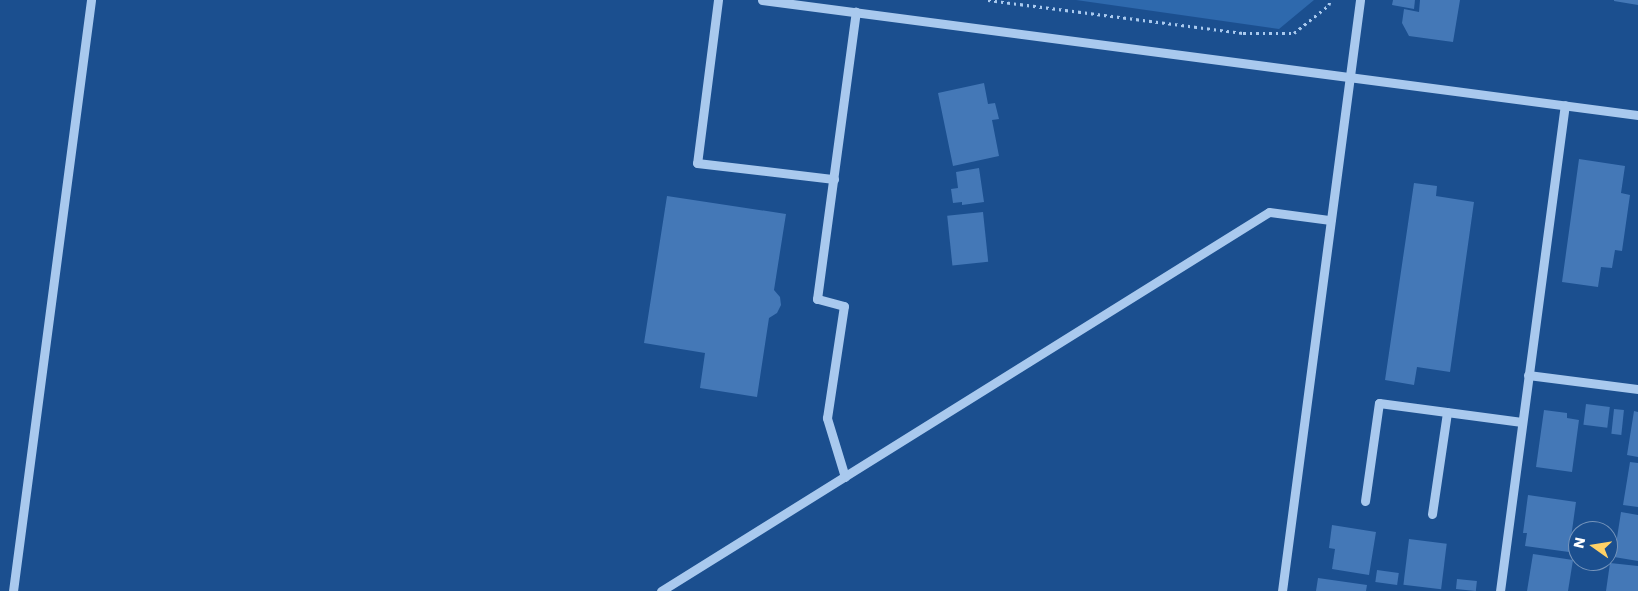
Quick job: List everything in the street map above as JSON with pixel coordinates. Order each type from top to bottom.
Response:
[{"type":"street","points":[[13,591],[91,0]]},
{"type":"street","points":[[718,0],[697,163],[834,179]]},
{"type":"street","points":[[762,0],[1349,79],[1638,115]]},
{"type":"street","points":[[1282,591],[1360,0]]},
{"type":"street","points":[[845,477],[827,418],[844,306],[817,299],[856,12]]},
{"type":"street","points":[[1500,591],[1565,105]]},
{"type":"street","points":[[661,591],[1269,212],[1330,220]]},
{"type":"street","points":[[1528,375],[1638,389]]},
{"type":"street","points":[[1365,501],[1379,403],[1522,422]]},
{"type":"street","points":[[1432,514],[1447,412]]},
{"type":"path","points":[[988,0],[1243,33],[1294,33],[1329,5],[1330,0]]},
{"type":"shaded area","points":[[1076,0],[1314,0],[1279,29]]},
{"type":"building","points":[[1393,0],[1415,0],[1414,9],[1392,5]]},
{"type":"building","points":[[1420,0],[1460,0],[1453,42],[1409,36],[1402,23],[1404,9],[1419,12]]},
{"type":"building","points":[[1638,0],[1638,5],[1614,1]]},
{"type":"building","points":[[984,83],[988,104],[995,103],[999,119],[992,120],[999,156],[953,166],[938,93]]},
{"type":"building","points":[[1579,159],[1625,166],[1621,193],[1630,195],[1622,251],[1615,250],[1612,268],[1601,267],[1598,287],[1562,282]]},
{"type":"building","points":[[979,168],[984,202],[962,205],[962,202],[953,203],[951,189],[958,188],[956,172]]},
{"type":"building","points":[[1414,183],[1437,186],[1436,196],[1474,202],[1450,372],[1417,367],[1414,385],[1385,380]]},
{"type":"building","points":[[667,196],[786,214],[774,290],[780,297],[781,305],[777,313],[769,318],[757,397],[700,388],[705,353],[644,343]]},
{"type":"building","points":[[983,212],[988,262],[952,265],[947,216]]},
{"type":"building","points":[[1586,404],[1610,407],[1607,428],[1583,425]]},
{"type":"building","points":[[1614,409],[1624,410],[1621,435],[1611,434]]},
{"type":"building","points":[[1544,410],[1567,413],[1567,418],[1579,420],[1572,472],[1536,467]]},
{"type":"building","points":[[1634,411],[1638,412],[1638,457],[1627,455]]},
{"type":"building","points":[[1630,462],[1638,463],[1638,507],[1623,505]]},
{"type":"building","points":[[1528,495],[1576,502],[1573,521],[1568,521],[1568,552],[1525,546],[1527,533],[1523,533]]},
{"type":"building","points":[[1621,512],[1638,515],[1638,561],[1618,558],[1618,531]]},
{"type":"building","points":[[1332,525],[1376,532],[1369,575],[1332,569],[1335,549],[1329,548]]},
{"type":"building","points":[[1409,539],[1447,544],[1441,589],[1403,585]]},
{"type":"building","points":[[1533,554],[1568,559],[1568,571],[1571,571],[1568,591],[1527,591]]},
{"type":"building","points":[[1618,564],[1638,566],[1638,591],[1606,591],[1609,571],[1618,571]]},
{"type":"building","points":[[1377,570],[1399,573],[1397,585],[1375,582]]},
{"type":"building","points":[[1318,578],[1367,585],[1366,591],[1316,591]]},
{"type":"building","points":[[1457,579],[1477,581],[1476,591],[1456,589]]}]
